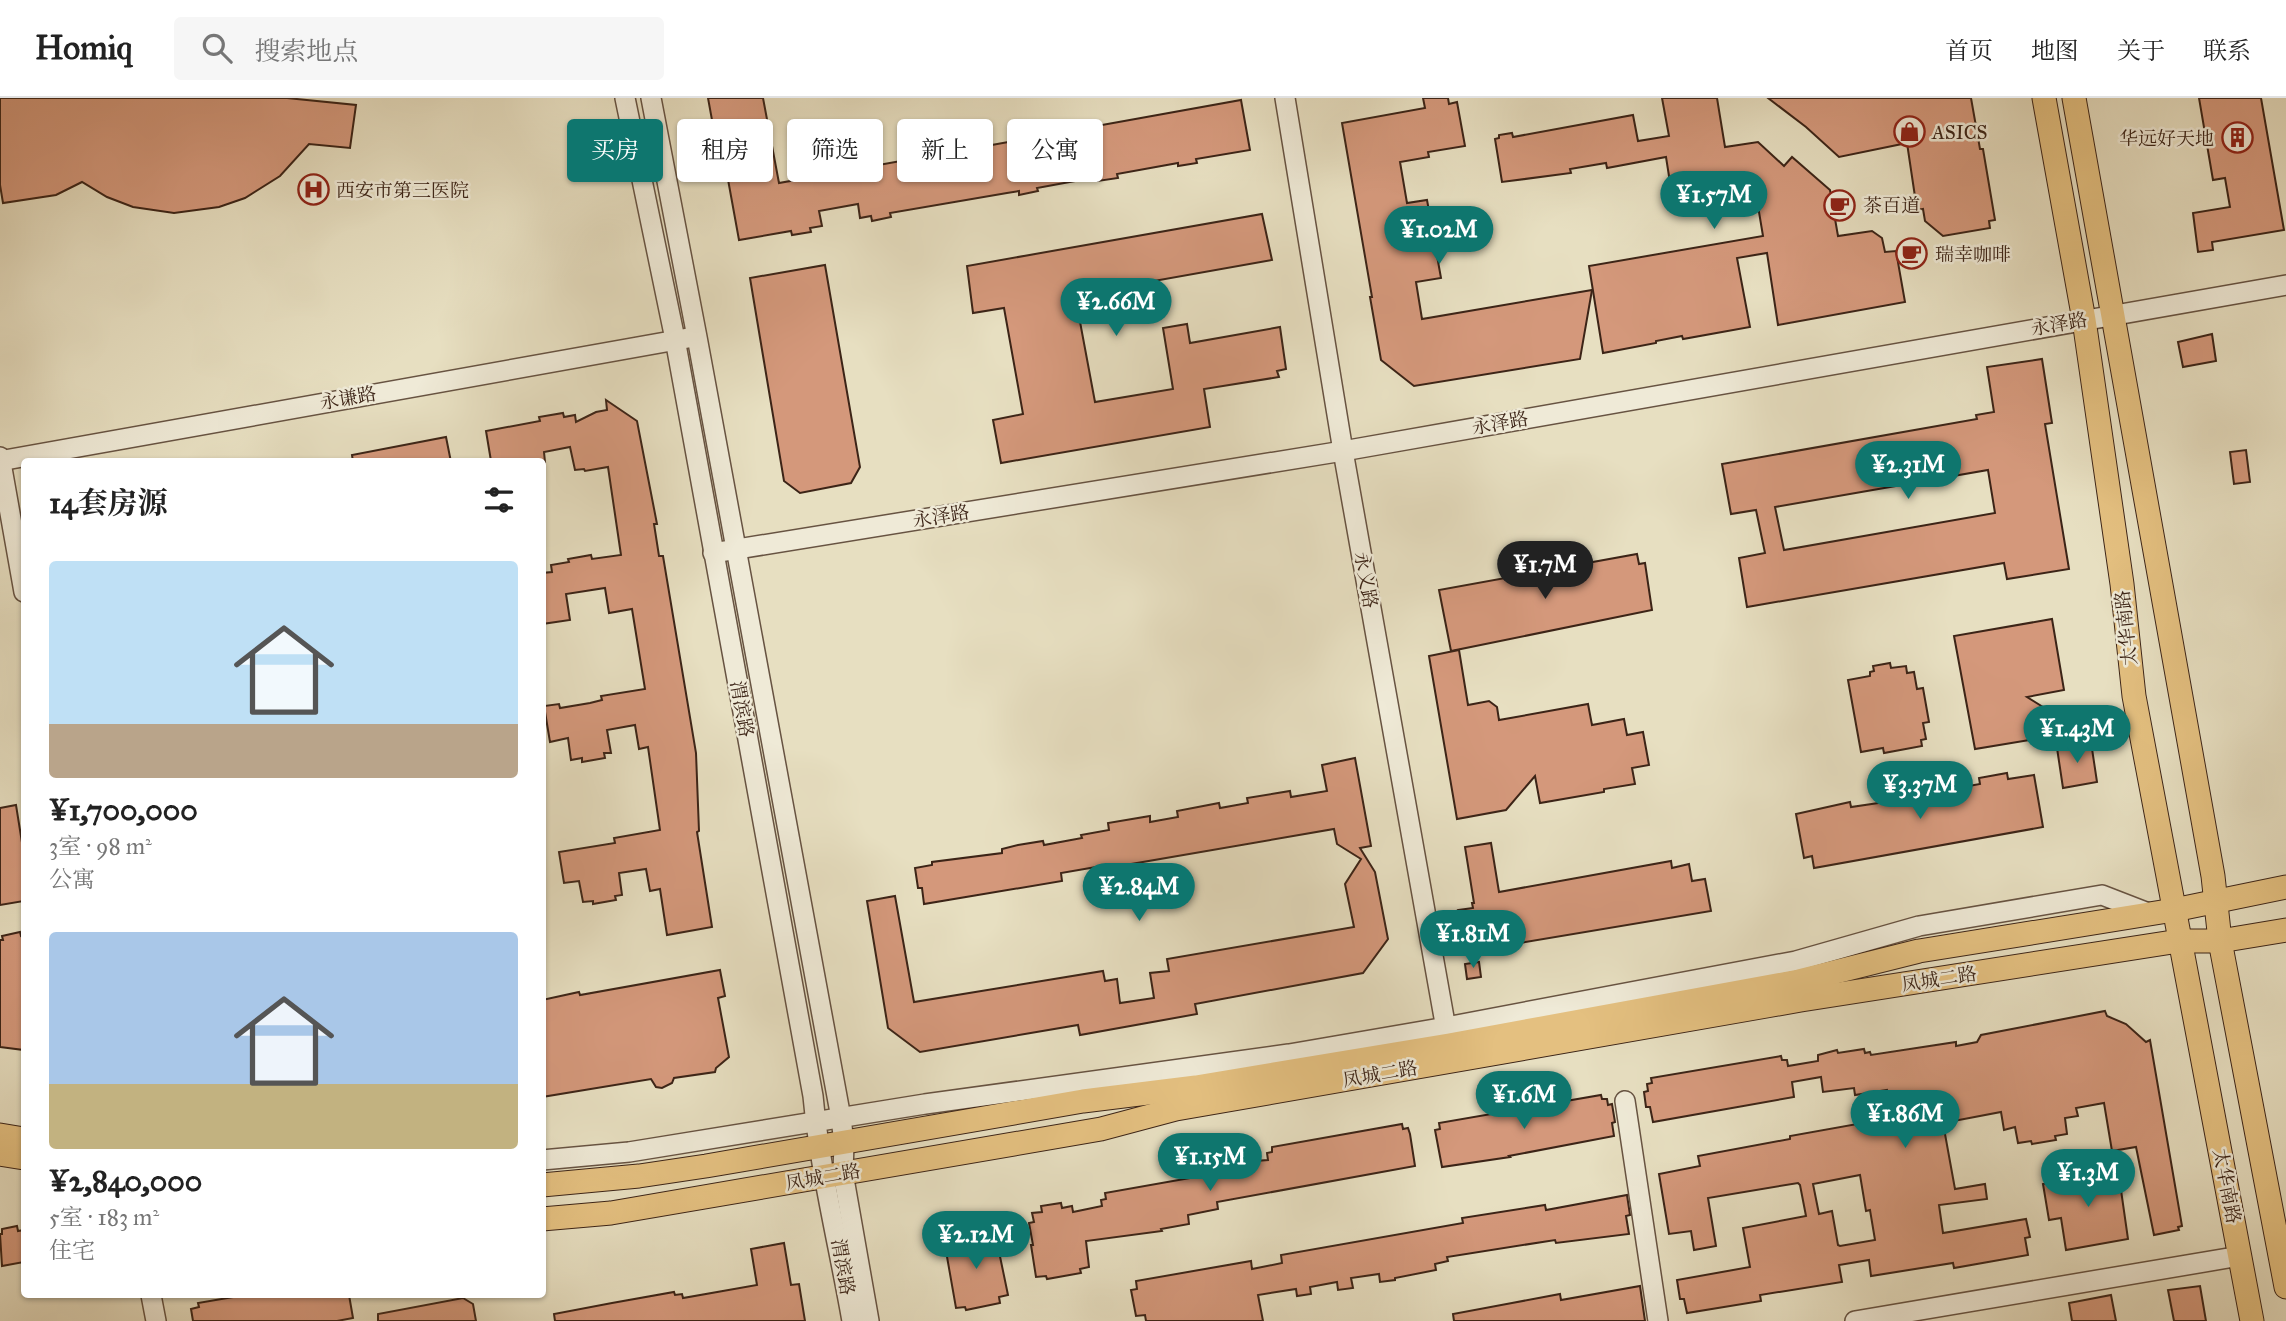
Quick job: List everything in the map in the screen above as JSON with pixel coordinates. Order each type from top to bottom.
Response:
[{"type":"main road","name":"太华南路","points":[[2044,98],[2084,320],[2122,584],[2134,696],[2252,1321]]},
{"type":"main road","name":"太华南路","points":[[2074,98],[2216,900],[2220,941],[2286,1287]]},
{"type":"main road","name":"凤城二路","points":[[546,1185],[639,1176],[821,1148],[1083,1101],[1196,1087],[1450,1044],[1798,981],[1920,951],[2174,910],[2286,887]]},
{"type":"main road","name":"凤城二路","points":[[546,1219],[611,1213],[1101,1129],[1450,1044],[1801,1000],[2179,941],[2220,941],[2286,930]]},
{"type":"main road","points":[[0,1135],[21,1138]]},
{"type":"main road","points":[[0,1154],[21,1157]]},
{"type":"street","name":"渭滨路","points":[[625,98],[675,339],[813,1096],[815,1123],[821,1148],[833,1175],[869,1321]]},
{"type":"street","name":"渭滨路","points":[[651,98],[841,1118],[844,1143],[833,1175],[837,1234],[852,1321]]},
{"type":"street","name":"永义路","points":[[1285,98],[1343,451],[1450,1044]]},
{"type":"street","name":"永泽路","points":[[713,553],[1343,451],[2286,285]]},
{"type":"street","name":"永谦路","points":[[0,460],[697,337]]},
{"type":"street","points":[[0,460],[21,576]]},
{"type":"street","points":[[546,1160],[629,1152],[925,1104],[1289,1054],[1450,1044]]},
{"type":"street","points":[[1625,1101],[1658,1321]]},
{"type":"street","points":[[1855,1321],[2240,1256]]},
{"type":"street","points":[[152,1298],[156,1321]]},
{"type":"building","points":[[0,98],[287,98],[356,105],[350,148],[309,144],[280,176],[245,198],[219,207],[174,213],[133,207],[107,197],[82,182],[56,195],[3,203],[0,185]]},
{"type":"building","points":[[708,98],[763,98],[767,119],[712,119]]},
{"type":"building","points":[[1423,98],[1448,98],[1449,104],[1457,102],[1465,146],[1428,152],[1429,157],[1400,162],[1407,203],[1427,200],[1441,278],[1416,282],[1422,319],[1592,290],[1580,359],[1414,386],[1381,360],[1342,123],[1425,108]]},
{"type":"building","points":[[1662,98],[1717,98],[1725,147],[1758,142],[1784,166],[1792,157],[1830,190],[1838,236],[1872,231],[1882,238],[1885,252],[1896,251],[1905,302],[1778,325],[1767,253],[1737,258],[1750,327],[1683,339],[1682,336],[1603,353],[1589,266],[1763,236],[1756,194],[1674,208],[1666,157],[1607,168],[1606,163],[1570,169],[1571,173],[1502,182],[1495,139],[1499,138],[1499,135],[1512,133],[1513,137],[1633,115],[1638,141],[1669,136]]},
{"type":"building","points":[[1768,98],[1971,98],[1995,220],[1989,221],[1990,228],[1943,236],[1925,221],[1923,209],[1917,210],[1907,143],[1839,157]]},
{"type":"building","name":"华远好天地","points":[[2199,98],[2261,98],[2284,230],[2212,242],[2213,250],[2198,252],[2193,213],[2230,207],[2225,178],[2213,180]]},
{"type":"building","points":[[1241,100],[1250,150],[1196,159],[1197,163],[1178,166],[1178,163],[1117,174],[1118,178],[1103,180],[1103,125]]},
{"type":"building","points":[[1007,142],[1007,182],[1070,182],[1037,188],[1038,191],[1019,195],[1019,191],[890,213],[891,217],[872,221],[871,216],[860,218],[858,204],[819,211],[822,226],[810,228],[811,232],[792,235],[791,231],[739,240],[728,182],[773,182],[773,151],[779,183],[883,182],[883,164],[897,162],[897,182],[993,182],[993,145]]},
{"type":"building","points":[[1262,214],[1272,260],[1075,295],[1095,402],[1173,389],[1163,328],[1187,324],[1190,343],[1280,327],[1286,369],[1277,371],[1279,377],[1204,389],[1210,427],[1001,463],[993,420],[1023,414],[1004,308],[973,313],[967,266]]},
{"type":"building","points":[[825,265],[860,467],[851,483],[800,493],[784,481],[750,278]]},
{"type":"building","points":[[2212,334],[2216,361],[2183,367],[2178,342]]},
{"type":"building","points":[[2042,359],[2052,423],[2045,424],[2069,569],[2007,579],[2004,563],[1747,607],[1739,558],[1765,553],[1756,510],[1731,514],[1722,464],[1977,419],[1976,415],[1994,412],[1987,367]],"holes":[[[1988,470],[1995,513],[1784,550],[1775,507]]]},
{"type":"building","points":[[606,400],[637,421],[696,753],[697,832],[712,927],[667,935],[660,889],[650,891],[646,869],[619,873],[622,895],[615,896],[616,900],[593,904],[593,901],[583,902],[579,881],[564,883],[559,852],[615,843],[614,838],[660,830],[648,747],[639,749],[635,725],[607,730],[611,753],[604,753],[605,758],[582,762],[582,758],[571,760],[568,738],[550,742],[546,718],[546,706],[559,704],[560,708],[590,703],[602,700],[601,696],[645,689],[632,609],[609,613],[605,588],[566,594],[570,620],[546,623],[546,573],[552,572],[551,565],[591,555],[592,559],[621,555],[608,467],[575,470],[570,447],[544,452],[545,458],[490,458],[486,431],[540,421],[539,417],[563,413],[564,417],[575,415],[576,422],[596,412],[607,410]]},
{"type":"building","points":[[446,437],[450,458],[352,458],[352,455]]},
{"type":"building","points":[[2246,450],[2250,482],[2234,484],[2230,452]]},
{"type":"building","points":[[1637,554],[1639,564],[1645,563],[1652,610],[1451,651],[1439,590]]},
{"type":"building","points":[[2052,619],[2064,690],[2027,697],[2051,712],[2054,727],[2048,737],[1975,749],[1954,636]]},
{"type":"building","points":[[1459,650],[1468,705],[1489,701],[1497,707],[1499,720],[1588,704],[1592,725],[1624,719],[1627,735],[1643,732],[1649,765],[1632,768],[1635,784],[1540,803],[1535,776],[1506,810],[1457,819],[1429,656]]},
{"type":"building","points":[[1890,663],[1891,668],[1906,666],[1907,673],[1914,672],[1917,689],[1923,688],[1929,722],[1923,723],[1926,739],[1921,740],[1922,746],[1884,753],[1883,748],[1861,752],[1848,680],[1870,676],[1870,672],[1874,671],[1873,666]]},
{"type":"building","points":[[2091,742],[2097,782],[2063,788],[2057,748]]},
{"type":"building","points":[[1355,758],[1371,846],[1360,848],[1375,872],[1388,939],[1363,973],[1195,1004],[1197,1014],[1080,1035],[1078,1025],[920,1052],[888,1028],[867,901],[895,896],[914,1002],[1103,971],[1105,981],[1117,979],[1120,1003],[1154,998],[1150,973],[1169,971],[1167,959],[1354,927],[1345,884],[1361,859],[1337,844],[1334,829],[1102,869],[1102,866],[1061,873],[1062,881],[924,904],[915,868],[932,865],[932,862],[1002,853],[1002,849],[1018,845],[1043,841],[1044,845],[1082,838],[1081,835],[1109,830],[1108,823],[1150,816],[1150,822],[1178,817],[1177,811],[1219,803],[1220,808],[1248,803],[1247,798],[1290,791],[1291,797],[1327,791],[1322,765]]},
{"type":"building","points":[[2007,773],[2008,779],[2034,775],[2043,827],[1814,868],[1812,856],[1804,858],[1796,814],[1850,802],[1851,807],[1906,799],[1905,792],[1929,787],[1930,793],[1980,784],[1979,778]]},
{"type":"building","points":[[16,805],[21,836],[21,902],[0,905],[0,808]]},
{"type":"building","points":[[1491,843],[1499,892],[1671,861],[1672,868],[1689,864],[1692,881],[1705,879],[1711,911],[1508,945],[1459,910],[1473,908],[1474,903],[1465,847]]},
{"type":"building","points":[[20,932],[21,936],[21,1050],[0,1047],[2,936]]},
{"type":"building","points":[[1479,962],[1481,977],[1467,979],[1465,964]]},
{"type":"building","points":[[720,970],[725,996],[718,998],[729,1057],[715,1072],[674,1078],[672,1083],[662,1088],[656,1087],[651,1079],[546,1096],[546,999],[579,992],[580,995]]},
{"type":"building","points":[[2105,1011],[2107,1016],[2126,1024],[2146,1042],[2150,1040],[2182,1226],[2178,1227],[2179,1230],[2154,1235],[2136,1147],[2112,1151],[2104,1103],[2076,1108],[2078,1116],[2065,1118],[2067,1134],[2055,1136],[2056,1140],[2032,1144],[2031,1141],[2018,1143],[2015,1127],[2004,1130],[2001,1112],[1943,1123],[1955,1189],[1985,1184],[1987,1199],[1939,1205],[1943,1233],[2026,1219],[2030,1237],[2025,1238],[2028,1255],[1954,1268],[1953,1263],[1871,1276],[1869,1260],[1839,1265],[1842,1282],[1760,1295],[1761,1301],[1687,1313],[1684,1299],[1680,1299],[1677,1280],[1750,1267],[1743,1228],[1806,1216],[1800,1185],[1798,1183],[1708,1198],[1716,1246],[1694,1250],[1691,1231],[1669,1234],[1659,1174],[1700,1166],[1698,1156],[1891,1118],[1887,1090],[1855,1095],[1854,1088],[1823,1092],[1821,1077],[1792,1082],[1794,1097],[1653,1122],[1650,1107],[1646,1107],[1644,1092],[1648,1091],[1647,1084],[1652,1083],[1651,1078],[1781,1056],[1782,1060],[1787,1060],[1788,1066],[1818,1061],[1818,1055],[1837,1050],[1838,1053],[1864,1049],[1865,1053],[1870,1052],[1871,1055],[1956,1042],[1956,1046],[1977,1042],[1981,1035]],"holes":[[[1860,1175],[1866,1211],[1870,1210],[1875,1240],[1838,1245],[1832,1211],[1819,1214],[1813,1184]]]},
{"type":"building","points":[[1601,1095],[1602,1099],[1607,1099],[1608,1105],[1612,1104],[1614,1136],[1510,1157],[1442,1167],[1435,1130],[1440,1129],[1439,1123]]},
{"type":"building","points":[[1402,1124],[1403,1129],[1408,1128],[1410,1134],[1415,1166],[1217,1202],[1218,1209],[1188,1215],[1189,1224],[1161,1229],[1162,1231],[1086,1241],[1089,1267],[1080,1269],[1081,1273],[1047,1279],[1046,1276],[1036,1277],[1029,1223],[1034,1222],[1032,1213],[1042,1212],[1041,1206],[1061,1203],[1062,1208],[1072,1206],[1073,1212],[1102,1206],[1101,1200],[1106,1199],[1105,1193],[1190,1178],[1189,1176],[1194,1175],[1193,1170],[1219,1166],[1219,1162],[1223,1160],[1268,1160],[1267,1153],[1272,1152],[1272,1147]]},
{"type":"building","points":[[2118,1169],[2128,1239],[2066,1250],[2061,1218],[2049,1220],[2043,1184]]},
{"type":"building","points":[[1627,1195],[1629,1234],[1556,1243],[1555,1240],[1447,1257],[1448,1261],[1435,1264],[1436,1270],[1395,1280],[1380,1282],[1379,1274],[1351,1278],[1353,1288],[1338,1290],[1337,1282],[1310,1287],[1311,1294],[1297,1296],[1296,1289],[1258,1295],[1263,1321],[1146,1321],[1145,1315],[1136,1316],[1131,1290],[1137,1289],[1136,1281],[1251,1261],[1252,1269],[1282,1263],[1281,1255],[1463,1223],[1462,1218],[1545,1205],[1546,1210]]},
{"type":"building","points":[[17,1226],[18,1231],[21,1230],[21,1263],[2,1266],[2,1229]]},
{"type":"building","points":[[981,1230],[982,1236],[990,1234],[992,1243],[997,1242],[1008,1295],[999,1297],[1000,1303],[966,1310],[965,1307],[956,1308],[946,1251],[953,1250],[951,1240],[960,1238],[959,1235]]},
{"type":"building","points":[[784,1243],[791,1285],[799,1284],[805,1321],[555,1321],[554,1314],[612,1303],[674,1292],[675,1295],[682,1294],[683,1298],[757,1285],[751,1249]]},
{"type":"building","points":[[1640,1286],[1645,1321],[1454,1321],[1453,1314],[1560,1294],[1561,1300]]},
{"type":"building","points":[[2200,1286],[2206,1321],[2174,1321],[2168,1290]]},
{"type":"building","points":[[2111,1295],[2116,1321],[2072,1321],[2069,1303]]},
{"type":"building","points":[[227,1298],[350,1298],[353,1318],[337,1321],[193,1321],[191,1309],[199,1307],[198,1303]]},
{"type":"building","points":[[463,1298],[473,1304],[476,1321],[378,1321],[378,1314]]},
{"type":"place","name":"ASICS","points":[[1909,132]]},
{"type":"place","name":"华远好天地","points":[[2237,138]]},
{"type":"place","name":"西安市第三医院","points":[[313,190]]},
{"type":"place","name":"茶百道","points":[[1840,205]]},
{"type":"place","name":"瑞幸咖啡","points":[[1912,254]]}]
